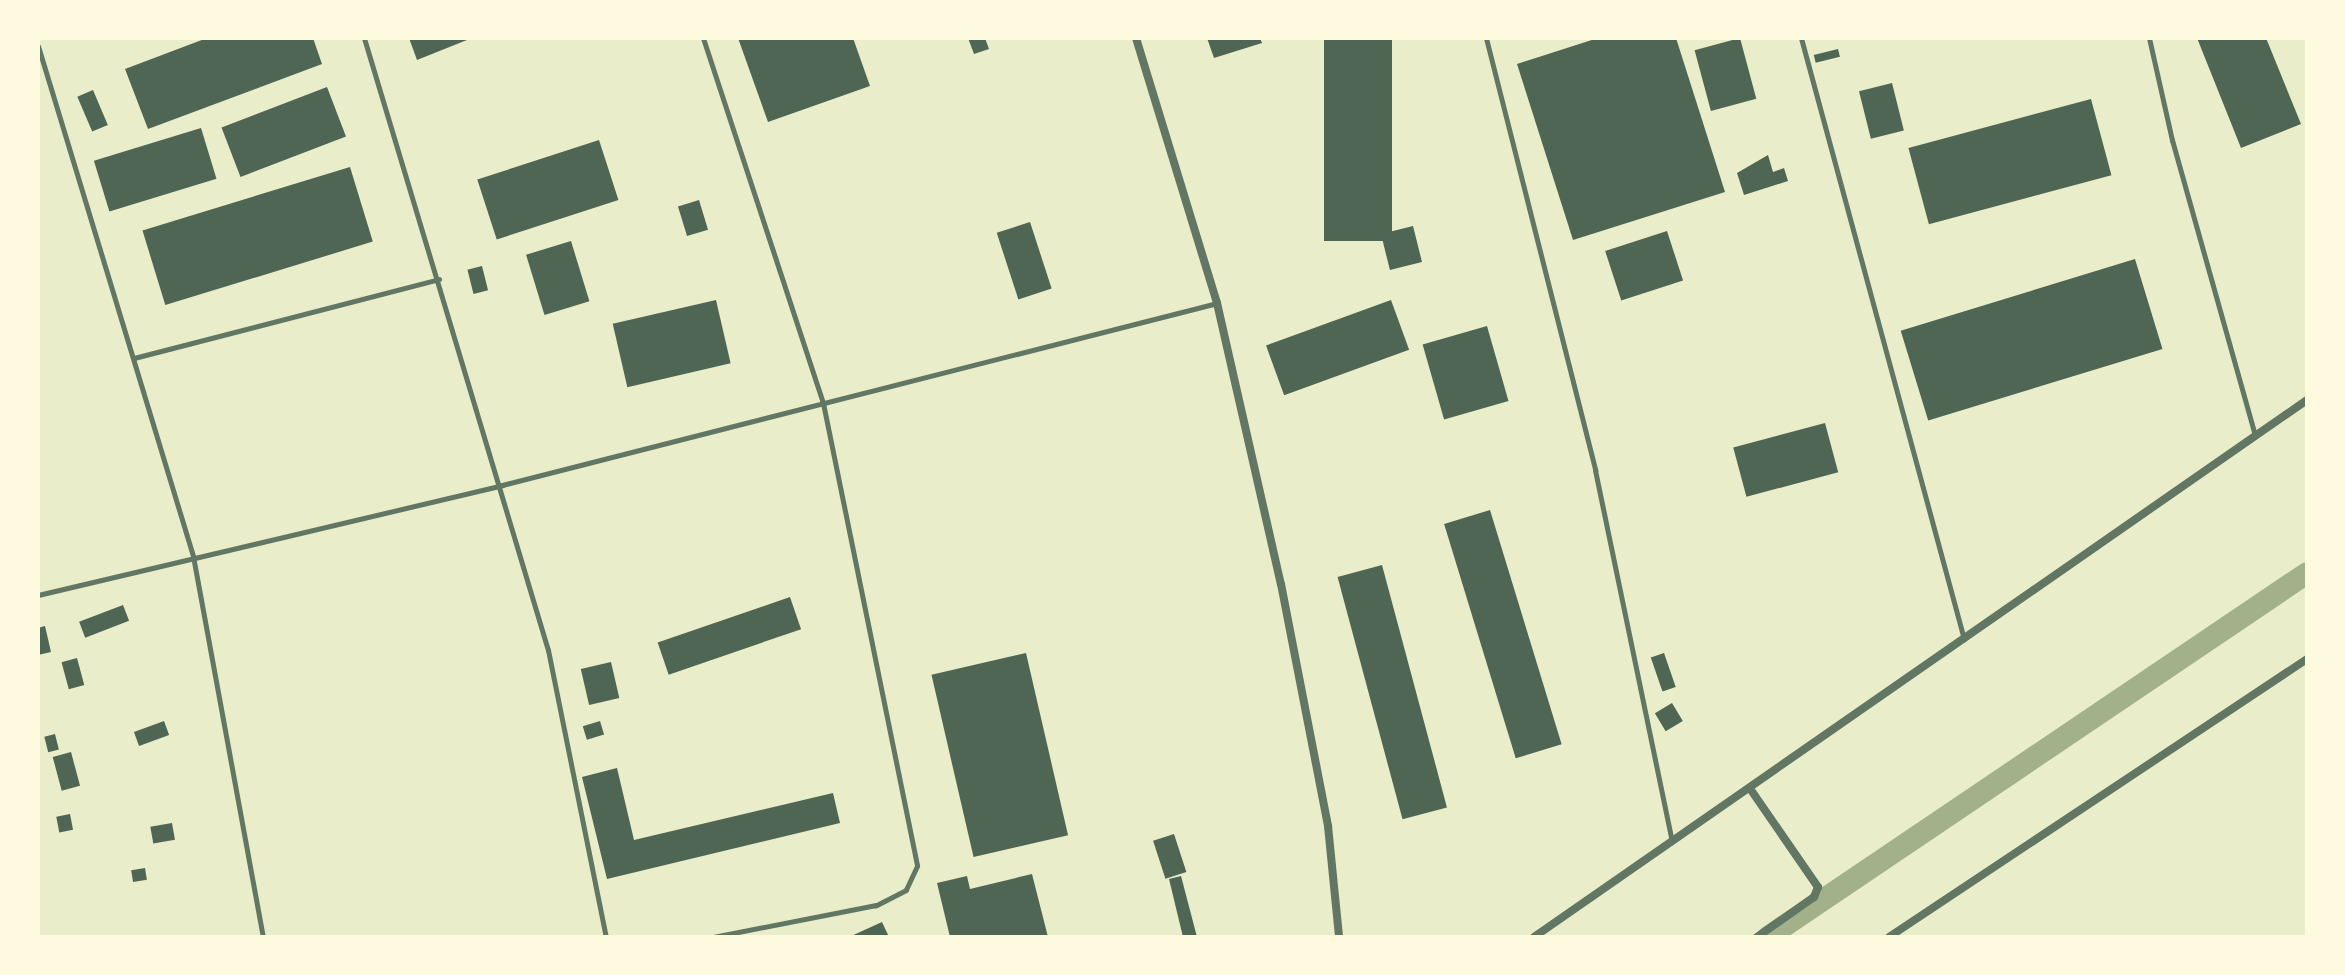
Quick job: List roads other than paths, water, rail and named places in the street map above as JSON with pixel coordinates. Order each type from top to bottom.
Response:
[{"type":"street","points":[[1136,38],[1217,303],[1319,781],[1339,937]]},
{"type":"street","points":[[1534,937],[1671,837],[1751,790],[2307,400]]},
{"type":"street","points":[[1889,937],[2307,659]]},
{"type":"street","points":[[1751,790],[1818,887],[1814,897],[1757,937]]},
{"type":"lane","points":[[364,38],[502,485],[548,650],[606,937]]},
{"type":"lane","points":[[703,38],[823,403],[917,866],[906,890],[876,905],[713,937]]},
{"type":"lane","points":[[1486,38],[1595,470],[1671,837]]},
{"type":"lane","points":[[1801,38],[1965,640]]},
{"type":"lane","points":[[2149,38],[2172,140],[2255,436]]},
{"type":"lane","points":[[38,46],[193,556],[263,937]]},
{"type":"lane","points":[[134,358],[439,279]]},
{"type":"lane","points":[[38,595],[502,485],[1217,303]]},
{"type":"waterway","points":[[1768,937],[2307,573]]}]
